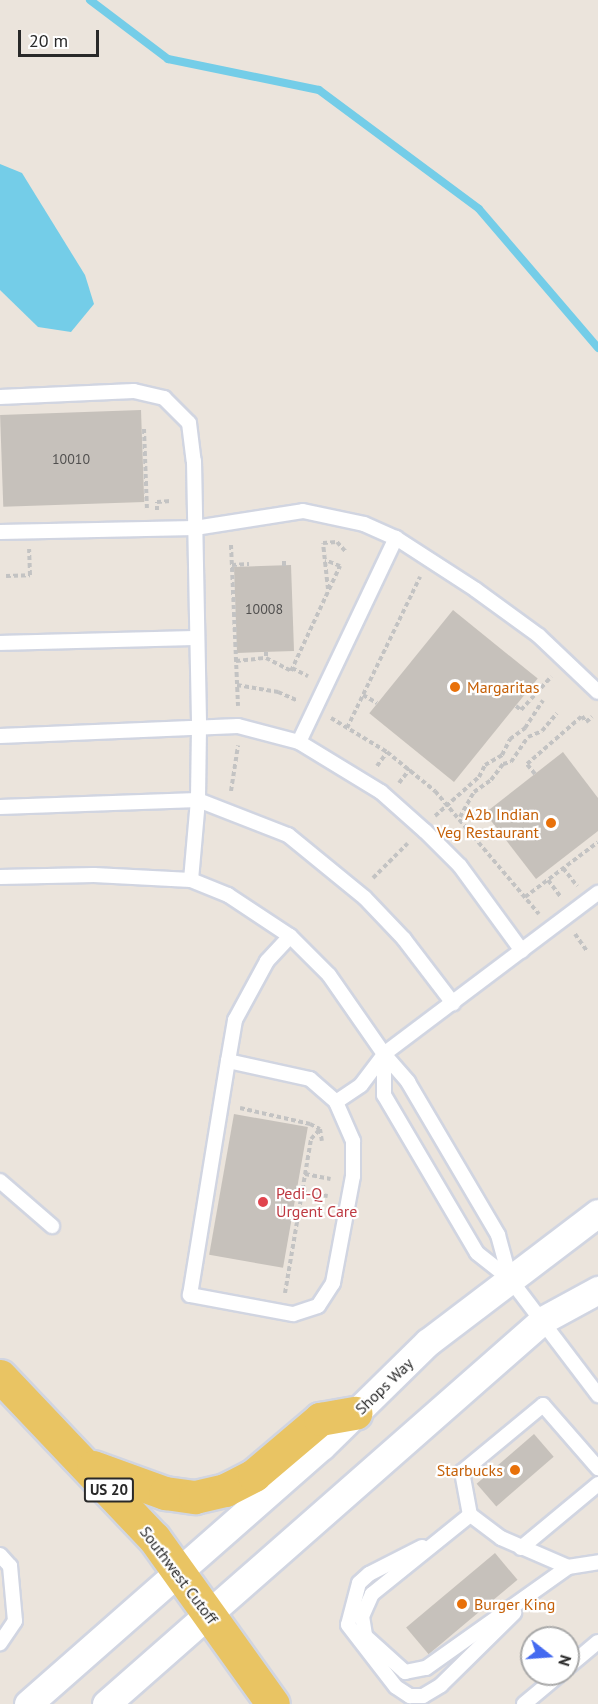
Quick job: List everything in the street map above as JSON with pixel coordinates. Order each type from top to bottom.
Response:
[{"type":"main road","name":"Southwest Cutoff","points":[[0,1376],[154,1538],[273,1704]]},
{"type":"main road","points":[[83,1463],[156,1490],[195,1497],[225,1490],[254,1475],[320,1419],[355,1413]]},
{"type":"street","name":"Shops Way","points":[[28,1704],[355,1413],[428,1342],[598,1213]]},
{"type":"street","points":[[106,1704],[207,1612],[543,1320],[598,1290]]},
{"type":"lane","points":[[0,397],[134,391],[164,398],[189,423],[195,528],[199,727],[198,800],[191,880]]},
{"type":"lane","points":[[0,532],[195,528],[303,511],[364,524],[396,538],[539,636],[598,692]]},
{"type":"lane","points":[[299,742],[396,538]]},
{"type":"lane","points":[[0,643],[197,638]]},
{"type":"lane","points":[[0,736],[238,726],[299,742],[381,792],[425,831],[460,866],[522,951]]},
{"type":"lane","points":[[0,807],[198,800],[288,835],[359,892],[404,939],[453,1003]]},
{"type":"lane","points":[[0,877],[94,875],[191,880],[228,895],[290,936],[329,975],[384,1054],[408,1082],[498,1235],[510,1278]]},
{"type":"lane","points":[[336,1102],[361,1085],[384,1054],[598,893]]},
{"type":"lane","points":[[228,1060],[310,1079],[336,1102],[353,1141],[353,1176],[333,1283],[318,1306],[293,1314],[190,1295],[220,1106],[228,1060],[236,1020],[267,961],[290,936]]},
{"type":"lane","points":[[384,1054],[384,1095],[477,1253],[510,1278],[598,1395]]},
{"type":"lane","points":[[0,1181],[52,1226]]},
{"type":"lane","points":[[568,1567],[521,1548],[470,1515],[462,1472],[543,1405],[598,1468]]},
{"type":"lane","points":[[521,1548],[598,1484]]},
{"type":"lane","points":[[470,1515],[372,1594],[362,1616],[365,1636],[405,1672],[426,1668],[568,1567],[598,1562]]},
{"type":"lane","points":[[441,1538],[369,1574],[359,1583],[348,1625],[396,1687],[410,1696],[423,1696],[441,1685],[543,1585]]},
{"type":"lane","points":[[0,1555],[10,1566],[15,1621],[0,1643]]},
{"type":"lane","points":[[580,1657],[598,1642]]},
{"type":"lane","points":[[524,1704],[546,1686]]},
{"type":"path","points":[[144,429],[147,511]]},
{"type":"path","points":[[328,592],[323,543],[337,542],[346,552]]},
{"type":"path","points":[[231,545],[238,714]]},
{"type":"path","points":[[6,576],[30,575],[29,549]]},
{"type":"path","points":[[284,559],[284,566]]},
{"type":"path","points":[[236,661],[266,659],[291,671],[340,566],[325,560]]},
{"type":"path","points":[[232,565],[249,564]]},
{"type":"path","points":[[347,728],[420,577]]},
{"type":"path","points":[[266,652],[266,659]]},
{"type":"path","points":[[516,706],[520,710],[551,676]]},
{"type":"path","points":[[237,685],[278,692],[298,702]]},
{"type":"path","points":[[363,695],[377,703]]},
{"type":"path","points":[[430,820],[476,780],[485,765],[507,748],[515,733],[525,728],[543,700]]},
{"type":"path","points":[[460,817],[468,800],[497,769],[511,762],[516,751],[528,737],[542,731],[557,713]]},
{"type":"path","points":[[535,774],[527,764],[582,716],[586,722],[592,717]]},
{"type":"path","points":[[329,717],[410,769],[448,804],[540,915]]},
{"type":"path","points":[[525,728],[528,737]]},
{"type":"path","points":[[230,798],[238,745]]},
{"type":"path","points":[[507,748],[516,751]]},
{"type":"path","points":[[476,780],[485,784]]},
{"type":"path","points":[[525,897],[598,842]]},
{"type":"path","points":[[359,892],[408,843]]},
{"type":"path","points":[[220,1106],[270,1113],[320,1129]]},
{"type":"path","points":[[320,1129],[322,1141]]},
{"type":"path","points":[[274,1293],[285,1295],[311,1139],[320,1129]]},
{"type":"path","points":[[305,1174],[331,1179]]},
{"type":"path","points":[[302,1192],[328,1196]]},
{"type":"water","points":[[0,164],[22,173],[85,275],[94,304],[71,332],[38,327],[0,290]]},
{"type":"building","points":[[141,410],[144,502],[3,507],[0,415]]},
{"type":"building","points":[[291,565],[294,651],[237,653],[234,567]]},
{"type":"building","points":[[453,610],[538,679],[454,782],[369,713]]},
{"type":"building","points":[[563,752],[598,798],[598,831],[536,879],[485,813]]},
{"type":"building","points":[[234,1114],[308,1127],[283,1268],[209,1255]]},
{"type":"building","name":"Starbucks","points":[[534,1434],[554,1457],[496,1507],[477,1484]]},
{"type":"building","name":"Burger King","points":[[495,1553],[517,1580],[429,1654],[406,1628]]},
{"type":"waterway","points":[[90,0],[168,59],[319,90],[479,209],[598,348]]},
{"type":"place","name":"Margaritas","points":[[455,687]]},
{"type":"place","name":"A2b Indian Veg Restaurant","points":[[551,823]]},
{"type":"place","name":"Pedi-Q Urgent Care","points":[[263,1202]]},
{"type":"place","name":"Starbucks","points":[[515,1470]]},
{"type":"place","name":"Burger King","points":[[462,1604]]}]
